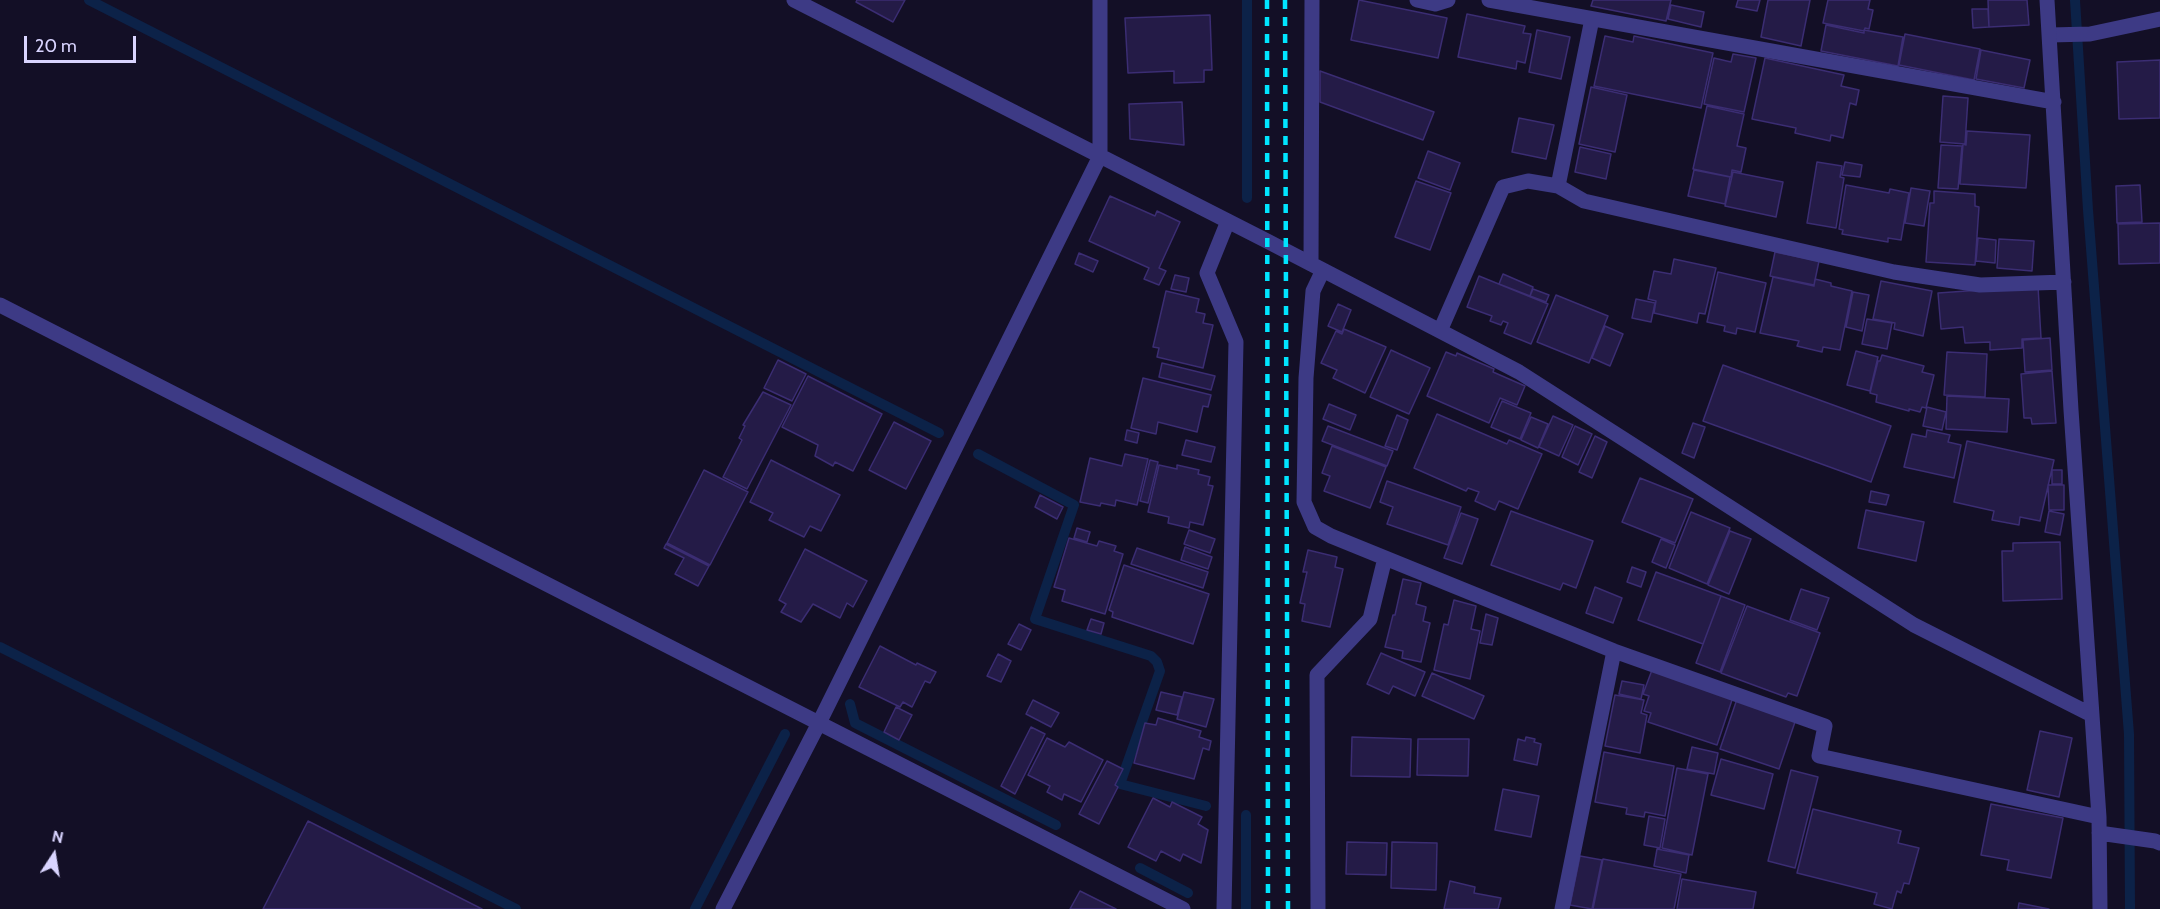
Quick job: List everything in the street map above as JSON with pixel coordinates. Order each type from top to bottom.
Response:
[{"type":"street","points":[[794,0],[1520,372],[1914,625],[2092,715]]},
{"type":"street","points":[[723,909],[819,723],[1101,156],[1100,0]]},
{"type":"street","points":[[1312,0],[1317,267],[1306,378],[1305,502],[1315,526],[1331,536],[1614,651],[1825,726],[1819,756],[2099,817]]},
{"type":"street","points":[[1417,0],[1435,4],[1448,0]]},
{"type":"street","points":[[1490,0],[2054,102]]},
{"type":"street","points":[[2047,0],[2099,817],[2105,834],[2100,909]]},
{"type":"street","points":[[1558,186],[1592,19]]},
{"type":"street","points":[[2049,35],[2090,34],[2160,19]]},
{"type":"street","points":[[1440,331],[1503,187],[1528,181],[1558,186],[1584,201],[1894,272],[1980,285],[2064,282]]},
{"type":"street","points":[[1224,909],[1236,342],[1207,273],[1228,221]]},
{"type":"street","points":[[0,305],[1183,909]]},
{"type":"street","points":[[1318,909],[1317,675],[1370,620],[1385,558]]},
{"type":"street","points":[[1562,909],[1614,651]]},
{"type":"street","points":[[2105,834],[2160,843]]},
{"type":"building","points":[[857,0],[905,0],[893,22],[856,2]]},
{"type":"building","points":[[1359,0],[1447,18],[1438,58],[1351,40]]},
{"type":"building","points":[[1593,0],[1671,0],[1666,21],[1591,6]]},
{"type":"building","points":[[1738,0],[1760,0],[1757,11],[1736,7]]},
{"type":"building","points":[[1768,0],[1810,0],[1801,46],[1761,37]]},
{"type":"building","points":[[1828,0],[1870,0],[1868,9],[1873,10],[1869,29],[1865,28],[1864,31],[1823,23]]},
{"type":"building","points":[[1988,0],[2027,0],[2029,25],[1989,27]]},
{"type":"building","points":[[1671,5],[1704,12],[1701,27],[1668,19]]},
{"type":"building","points":[[1972,9],[1988,9],[1989,27],[1973,28]]},
{"type":"building","points":[[1467,14],[1525,26],[1523,33],[1531,34],[1525,63],[1517,61],[1516,69],[1458,57]]},
{"type":"building","points":[[1210,15],[1212,70],[1204,70],[1204,82],[1174,83],[1174,71],[1128,73],[1125,18]]},
{"type":"building","points":[[1826,25],[1864,33],[1864,30],[1903,37],[1898,66],[1821,51]]},
{"type":"building","points":[[1537,30],[1570,37],[1561,79],[1529,72]]},
{"type":"building","points":[[1905,34],[1980,49],[1974,80],[1899,65]]},
{"type":"building","points":[[1605,36],[1633,42],[1634,36],[1713,53],[1701,108],[1594,86]]},
{"type":"building","points":[[1981,50],[2030,60],[2024,88],[1976,79]]},
{"type":"building","points":[[1733,54],[1756,58],[1744,112],[1704,104],[1714,58],[1731,62]]},
{"type":"building","points":[[1765,58],[1844,75],[1841,86],[1859,90],[1856,105],[1850,103],[1843,138],[1831,135],[1830,141],[1795,133],[1796,128],[1752,119]]},
{"type":"building","points":[[2160,60],[2160,118],[2119,119],[2117,62]]},
{"type":"building","points":[[1320,71],[1434,112],[1423,140],[1320,102]]},
{"type":"building","points":[[1591,87],[1627,95],[1615,152],[1579,144]]},
{"type":"building","points":[[1943,96],[1968,98],[1965,144],[1940,142]]},
{"type":"building","points":[[1182,102],[1184,145],[1130,139],[1129,104]]},
{"type":"building","points":[[1707,106],[1744,114],[1737,146],[1746,148],[1741,172],[1732,170],[1731,177],[1693,169]]},
{"type":"building","points":[[1519,118],[1554,125],[1546,159],[1512,152]]},
{"type":"building","points":[[1967,131],[2030,135],[2026,188],[1960,184],[1963,144],[1966,145]]},
{"type":"building","points":[[1941,145],[1962,146],[1958,189],[1938,188]]},
{"type":"building","points":[[1580,147],[1611,154],[1606,179],[1575,172]]},
{"type":"building","points":[[1428,151],[1460,163],[1450,190],[1418,178]]},
{"type":"building","points":[[1817,162],[1842,166],[1840,177],[1844,178],[1836,228],[1807,223]]},
{"type":"building","points":[[1845,162],[1862,165],[1860,177],[1842,175]]},
{"type":"building","points":[[1694,170],[1730,177],[1725,204],[1688,196]]},
{"type":"building","points":[[1733,172],[1783,182],[1776,217],[1725,206]]},
{"type":"building","points":[[1416,181],[1451,193],[1430,250],[1395,237]]},
{"type":"building","points":[[1846,185],[1889,193],[1890,189],[1909,193],[1901,240],[1888,238],[1888,242],[1842,234],[1843,230],[1839,229]]},
{"type":"building","points":[[2140,185],[2142,222],[2117,223],[2116,186]]},
{"type":"building","points":[[1911,188],[1930,191],[1924,226],[1905,223]]},
{"type":"building","points":[[1934,191],[1975,194],[1975,206],[1979,207],[1975,265],[1926,262],[1930,203],[1934,203]]},
{"type":"building","points":[[1110,196],[1155,216],[1157,211],[1180,222],[1159,268],[1166,271],[1159,285],[1144,279],[1149,268],[1089,241]]},
{"type":"building","points":[[2160,223],[2160,263],[2119,264],[2118,224]]},
{"type":"building","points":[[1978,238],[1996,240],[1995,263],[1976,261]]},
{"type":"building","points":[[1999,239],[2034,241],[2032,271],[1997,268]]},
{"type":"building","points":[[1775,252],[1819,261],[1814,285],[1770,276]]},
{"type":"building","points":[[1079,253],[1098,261],[1093,272],[1075,264]]},
{"type":"building","points":[[1674,259],[1716,268],[1705,314],[1699,313],[1697,323],[1654,313],[1656,301],[1648,299],[1654,271],[1671,274]]},
{"type":"building","points":[[1718,272],[1766,283],[1755,332],[1737,328],[1736,334],[1724,331],[1725,326],[1707,322]]},
{"type":"building","points":[[1503,274],[1533,287],[1530,296],[1499,284]]},
{"type":"building","points":[[1175,275],[1189,278],[1186,292],[1171,289]]},
{"type":"building","points":[[1479,276],[1548,304],[1531,344],[1504,333],[1508,323],[1503,321],[1501,325],[1490,321],[1492,316],[1467,307]]},
{"type":"building","points":[[1773,277],[1814,286],[1815,279],[1852,291],[1840,350],[1823,347],[1822,352],[1797,346],[1799,341],[1760,333]]},
{"type":"building","points":[[1881,281],[1932,291],[1923,336],[1894,329],[1895,323],[1873,319]]},
{"type":"building","points":[[2038,286],[2041,338],[2022,339],[2022,348],[1990,350],[1990,342],[1965,343],[1963,327],[1941,329],[1938,293]]},
{"type":"building","points":[[1533,289],[1549,295],[1546,302],[1530,296]]},
{"type":"building","points":[[1166,291],[1199,299],[1196,312],[1205,314],[1203,323],[1213,325],[1203,368],[1157,357],[1159,348],[1153,347]]},
{"type":"building","points":[[1853,292],[1869,295],[1862,331],[1846,327]]},
{"type":"building","points":[[1556,295],[1608,316],[1589,363],[1537,342]]},
{"type":"building","points":[[1636,299],[1655,303],[1651,322],[1632,318]]},
{"type":"building","points":[[1338,304],[1351,310],[1342,332],[1328,326]]},
{"type":"building","points":[[1867,319],[1892,323],[1887,349],[1862,344]]},
{"type":"building","points":[[1605,326],[1623,334],[1610,366],[1592,358]]},
{"type":"building","points":[[1344,329],[1386,347],[1365,393],[1333,378],[1337,370],[1321,363],[1336,331],[1342,334]]},
{"type":"building","points":[[2050,338],[2052,370],[2025,372],[2023,340]]},
{"type":"building","points":[[1391,350],[1430,368],[1409,414],[1370,397]]},
{"type":"building","points":[[1856,351],[1878,357],[1870,391],[1847,385]]},
{"type":"building","points":[[1446,352],[1456,356],[1457,353],[1525,386],[1517,405],[1500,398],[1489,423],[1427,396]]},
{"type":"building","points":[[1947,352],[1987,354],[1985,397],[1944,395]]},
{"type":"building","points":[[1882,355],[1924,366],[1922,372],[1934,375],[1926,408],[1922,407],[1920,412],[1909,409],[1909,411],[1876,402],[1877,395],[1870,393],[1878,361]]},
{"type":"building","points":[[778,360],[806,374],[792,401],[764,388]]},
{"type":"building","points":[[1162,363],[1215,376],[1211,390],[1159,377]]},
{"type":"building","points":[[1723,365],[1891,426],[1871,482],[1703,421]]},
{"type":"building","points":[[2052,371],[2056,423],[2032,424],[2031,418],[2024,418],[2021,374]]},
{"type":"building","points":[[808,376],[882,414],[853,471],[835,462],[833,466],[815,456],[818,445],[782,427]]},
{"type":"building","points":[[1143,378],[1211,395],[1208,407],[1203,406],[1197,432],[1158,422],[1156,434],[1131,428]]},
{"type":"building","points":[[763,392],[791,405],[747,489],[723,477],[742,440],[739,438],[745,426],[743,425]]},
{"type":"building","points":[[1947,396],[2009,399],[2007,432],[1946,429]]},
{"type":"building","points":[[1502,401],[1531,413],[1520,439],[1491,427]]},
{"type":"building","points":[[1329,404],[1356,415],[1350,430],[1323,419]]},
{"type":"building","points":[[1927,407],[1946,412],[1942,430],[1923,426]]},
{"type":"building","points":[[1437,414],[1507,444],[1509,440],[1542,454],[1518,509],[1499,501],[1495,510],[1475,501],[1479,492],[1468,488],[1466,491],[1414,468]]},
{"type":"building","points":[[1397,415],[1408,420],[1397,450],[1385,446]]},
{"type":"building","points":[[1553,416],[1573,425],[1559,456],[1539,447]]},
{"type":"building","points":[[1531,417],[1548,424],[1538,448],[1521,440]]},
{"type":"building","points":[[894,422],[931,441],[906,489],[869,470]]},
{"type":"building","points":[[1693,423],[1705,427],[1694,458],[1682,453]]},
{"type":"building","points":[[1328,426],[1393,451],[1387,466],[1322,441]]},
{"type":"building","points":[[1575,426],[1592,434],[1578,465],[1562,457]]},
{"type":"building","points":[[1127,430],[1139,433],[1137,443],[1125,440]]},
{"type":"building","points":[[1927,430],[1950,435],[1948,442],[1961,445],[1954,478],[1904,467],[1912,434],[1926,437]]},
{"type":"building","points":[[1595,436],[1607,442],[1592,478],[1579,472]]},
{"type":"building","points":[[1186,440],[1215,447],[1211,462],[1182,455]]},
{"type":"building","points":[[1967,441],[2054,460],[2040,521],[2020,517],[2019,525],[1992,520],[1994,511],[1954,502]]},
{"type":"building","points":[[1332,446],[1386,467],[1370,508],[1324,491],[1330,476],[1322,473]]},
{"type":"building","points":[[1125,454],[1148,459],[1137,505],[1116,500],[1115,506],[1080,502],[1090,458],[1122,466]]},
{"type":"building","points":[[771,460],[840,495],[821,531],[810,526],[804,537],[769,520],[773,513],[750,502]]},
{"type":"building","points":[[1150,460],[1158,462],[1148,503],[1140,501]]},
{"type":"building","points":[[1159,465],[1177,469],[1177,465],[1199,470],[1198,474],[1210,477],[1208,485],[1213,486],[1203,525],[1190,522],[1189,528],[1168,523],[1169,517],[1148,512]]},
{"type":"building","points":[[704,470],[748,492],[710,565],[667,543]]},
{"type":"building","points":[[2052,470],[2062,470],[2062,484],[2052,484]]},
{"type":"building","points":[[1640,478],[1693,499],[1675,543],[1622,522]]},
{"type":"building","points":[[1387,481],[1461,507],[1448,545],[1387,524],[1393,507],[1380,502]]},
{"type":"building","points":[[2048,485],[2064,485],[2064,510],[2049,510]]},
{"type":"building","points":[[1871,491],[1889,495],[1886,505],[1869,502]]},
{"type":"building","points":[[1040,495],[1063,507],[1057,519],[1035,507]]},
{"type":"building","points":[[1866,510],[1924,522],[1916,561],[1858,548]]},
{"type":"building","points":[[1511,511],[1593,541],[1576,588],[1563,583],[1560,590],[1491,565]]},
{"type":"building","points":[[2049,511],[2064,514],[2060,535],[2045,532]]},
{"type":"building","points":[[1691,512],[1730,528],[1707,584],[1669,568]]},
{"type":"building","points":[[1461,513],[1478,519],[1462,564],[1444,558]]},
{"type":"building","points":[[1077,528],[1090,532],[1087,542],[1074,538]]},
{"type":"building","points":[[1189,530],[1215,539],[1210,553],[1184,544]]},
{"type":"building","points":[[1730,531],[1751,539],[1729,594],[1708,585]]},
{"type":"building","points":[[1069,538],[1097,546],[1099,541],[1116,546],[1114,551],[1123,554],[1105,614],[1062,601],[1065,590],[1054,587]]},
{"type":"building","points":[[1661,539],[1675,545],[1666,568],[1652,562]]},
{"type":"building","points":[[2060,542],[2062,599],[2003,601],[2002,551],[2013,551],[2013,543]]},
{"type":"building","points":[[666,544],[709,566],[698,586],[675,574],[684,558],[664,548]]},
{"type":"building","points":[[1185,547],[1212,557],[1208,569],[1181,560]]},
{"type":"building","points":[[1137,548],[1208,572],[1203,588],[1131,564]]},
{"type":"building","points":[[805,549],[867,581],[853,607],[847,603],[840,618],[813,604],[801,622],[781,612],[786,604],[779,600]]},
{"type":"building","points":[[1308,550],[1337,557],[1335,567],[1343,569],[1330,627],[1302,621],[1305,604],[1300,603],[1307,572],[1303,572]]},
{"type":"building","points":[[1124,565],[1209,594],[1193,644],[1112,617],[1113,612],[1109,610]]},
{"type":"building","points":[[1632,567],[1646,572],[1641,587],[1627,582]]},
{"type":"building","points":[[1656,572],[1721,596],[1703,644],[1638,620]]},
{"type":"building","points":[[1403,579],[1421,583],[1416,604],[1426,607],[1423,621],[1430,623],[1421,662],[1402,658],[1403,651],[1385,647]]},
{"type":"building","points":[[1595,587],[1622,598],[1613,623],[1586,613]]},
{"type":"building","points":[[1801,589],[1829,598],[1817,630],[1790,620]]},
{"type":"building","points":[[1721,596],[1745,605],[1720,672],[1696,663]]},
{"type":"building","points":[[1454,600],[1476,606],[1471,629],[1480,631],[1470,679],[1434,670],[1444,624],[1448,625]]},
{"type":"building","points":[[1747,606],[1820,633],[1797,696],[1788,693],[1786,697],[1721,673]]},
{"type":"building","points":[[1486,614],[1498,618],[1492,645],[1480,643]]},
{"type":"building","points":[[1091,619],[1104,623],[1101,634],[1087,630]]},
{"type":"building","points":[[1019,624],[1031,630],[1021,650],[1008,644]]},
{"type":"building","points":[[880,646],[916,665],[917,663],[936,672],[930,683],[925,681],[912,707],[903,702],[900,707],[859,687]]},
{"type":"building","points":[[1381,653],[1425,672],[1415,696],[1393,686],[1389,694],[1367,684]]},
{"type":"building","points":[[998,654],[1011,661],[1001,682],[987,676]]},
{"type":"building","points":[[1652,670],[1733,697],[1717,745],[1648,722],[1651,713],[1644,711],[1649,696],[1643,694]]},
{"type":"building","points":[[1432,673],[1484,696],[1474,719],[1422,696]]},
{"type":"building","points":[[1622,681],[1644,685],[1641,699],[1619,694]]},
{"type":"building","points":[[1161,692],[1182,697],[1177,715],[1156,710]]},
{"type":"building","points":[[1184,692],[1214,699],[1206,727],[1177,719]]},
{"type":"building","points":[[1615,695],[1644,700],[1641,713],[1647,715],[1640,753],[1605,746]]},
{"type":"building","points":[[1737,699],[1796,719],[1779,769],[1720,749]]},
{"type":"building","points":[[1033,700],[1059,713],[1051,727],[1026,714]]},
{"type":"building","points":[[896,707],[912,715],[899,740],[884,732]]},
{"type":"building","points":[[1158,718],[1201,731],[1199,737],[1211,741],[1209,750],[1203,748],[1194,779],[1134,763],[1145,723],[1156,725]]},
{"type":"building","points":[[1031,727],[1045,734],[1015,794],[1001,786]]},
{"type":"building","points":[[2040,731],[2072,738],[2059,797],[2027,790]]},
{"type":"building","points":[[1352,737],[1411,739],[1410,777],[1351,776]]},
{"type":"building","points":[[1526,737],[1535,739],[1534,742],[1541,744],[1537,765],[1514,760],[1518,739],[1525,741]]},
{"type":"building","points":[[1047,738],[1065,747],[1069,742],[1103,760],[1081,802],[1064,794],[1062,800],[1047,792],[1050,786],[1028,775]]},
{"type":"building","points":[[1418,739],[1469,739],[1468,776],[1417,775]]},
{"type":"building","points":[[1692,747],[1718,753],[1714,774],[1687,769]]},
{"type":"building","points":[[1604,752],[1674,766],[1665,816],[1645,812],[1644,817],[1626,814],[1627,808],[1595,802]]},
{"type":"building","points":[[1721,759],[1773,774],[1764,809],[1711,795]]},
{"type":"building","points":[[1107,761],[1123,769],[1115,785],[1118,787],[1099,824],[1079,814]]},
{"type":"building","points":[[1677,768],[1708,774],[1692,855],[1662,848]]},
{"type":"building","points":[[1791,770],[1818,777],[1795,868],[1768,861]]},
{"type":"building","points":[[1503,789],[1539,796],[1531,837],[1495,830]]},
{"type":"building","points":[[1153,798],[1170,807],[1172,802],[1202,817],[1198,824],[1208,830],[1201,863],[1183,854],[1180,861],[1161,851],[1156,861],[1128,847]]},
{"type":"building","points":[[1991,804],[2063,818],[2051,878],[2007,870],[2009,860],[1981,855]]},
{"type":"building","points":[[1813,809],[1901,831],[1898,843],[1919,848],[1909,884],[1904,883],[1901,893],[1897,891],[1892,909],[1874,904],[1877,893],[1797,873]]},
{"type":"building","points":[[1649,816],[1665,819],[1660,848],[1644,845]]},
{"type":"building","points":[[308,821],[482,909],[263,909]]},
{"type":"building","points":[[1347,842],[1387,843],[1386,875],[1346,874]]},
{"type":"building","points":[[1392,842],[1437,843],[1436,890],[1391,888]]},
{"type":"building","points":[[1657,849],[1689,855],[1686,873],[1654,866]]},
{"type":"building","points":[[1580,856],[1602,860],[1592,909],[1570,905]]},
{"type":"building","points":[[1603,859],[1681,874],[1674,909],[1593,909]]},
{"type":"building","points":[[1682,879],[1756,892],[1753,909],[1677,909]]},
{"type":"building","points":[[1450,881],[1475,887],[1474,893],[1501,898],[1498,909],[1444,909]]},
{"type":"building","points":[[1080,891],[1116,909],[1070,909]]},
{"type":"building","points":[[2019,903],[2049,909],[2018,909]]},
{"type":"waterway","points":[[89,0],[939,433]]},
{"type":"waterway","points":[[1247,0],[1247,198]]},
{"type":"waterway","points":[[2075,0],[2088,210],[2129,734],[2130,909]]},
{"type":"waterway","points":[[978,454],[1074,505],[1035,619],[1151,656],[1157,662],[1160,671],[1120,784],[1206,806]]},
{"type":"waterway","points":[[0,647],[516,909]]},
{"type":"waterway","points":[[850,704],[855,723],[1056,825]]},
{"type":"waterway","points":[[695,909],[785,734]]},
{"type":"waterway","points":[[1246,815],[1246,909]]},
{"type":"waterway","points":[[1140,868],[1188,893]]},
{"type":"railway","points":[[1267,0],[1268,909]]},
{"type":"railway","points":[[1285,0],[1288,909]]}]
